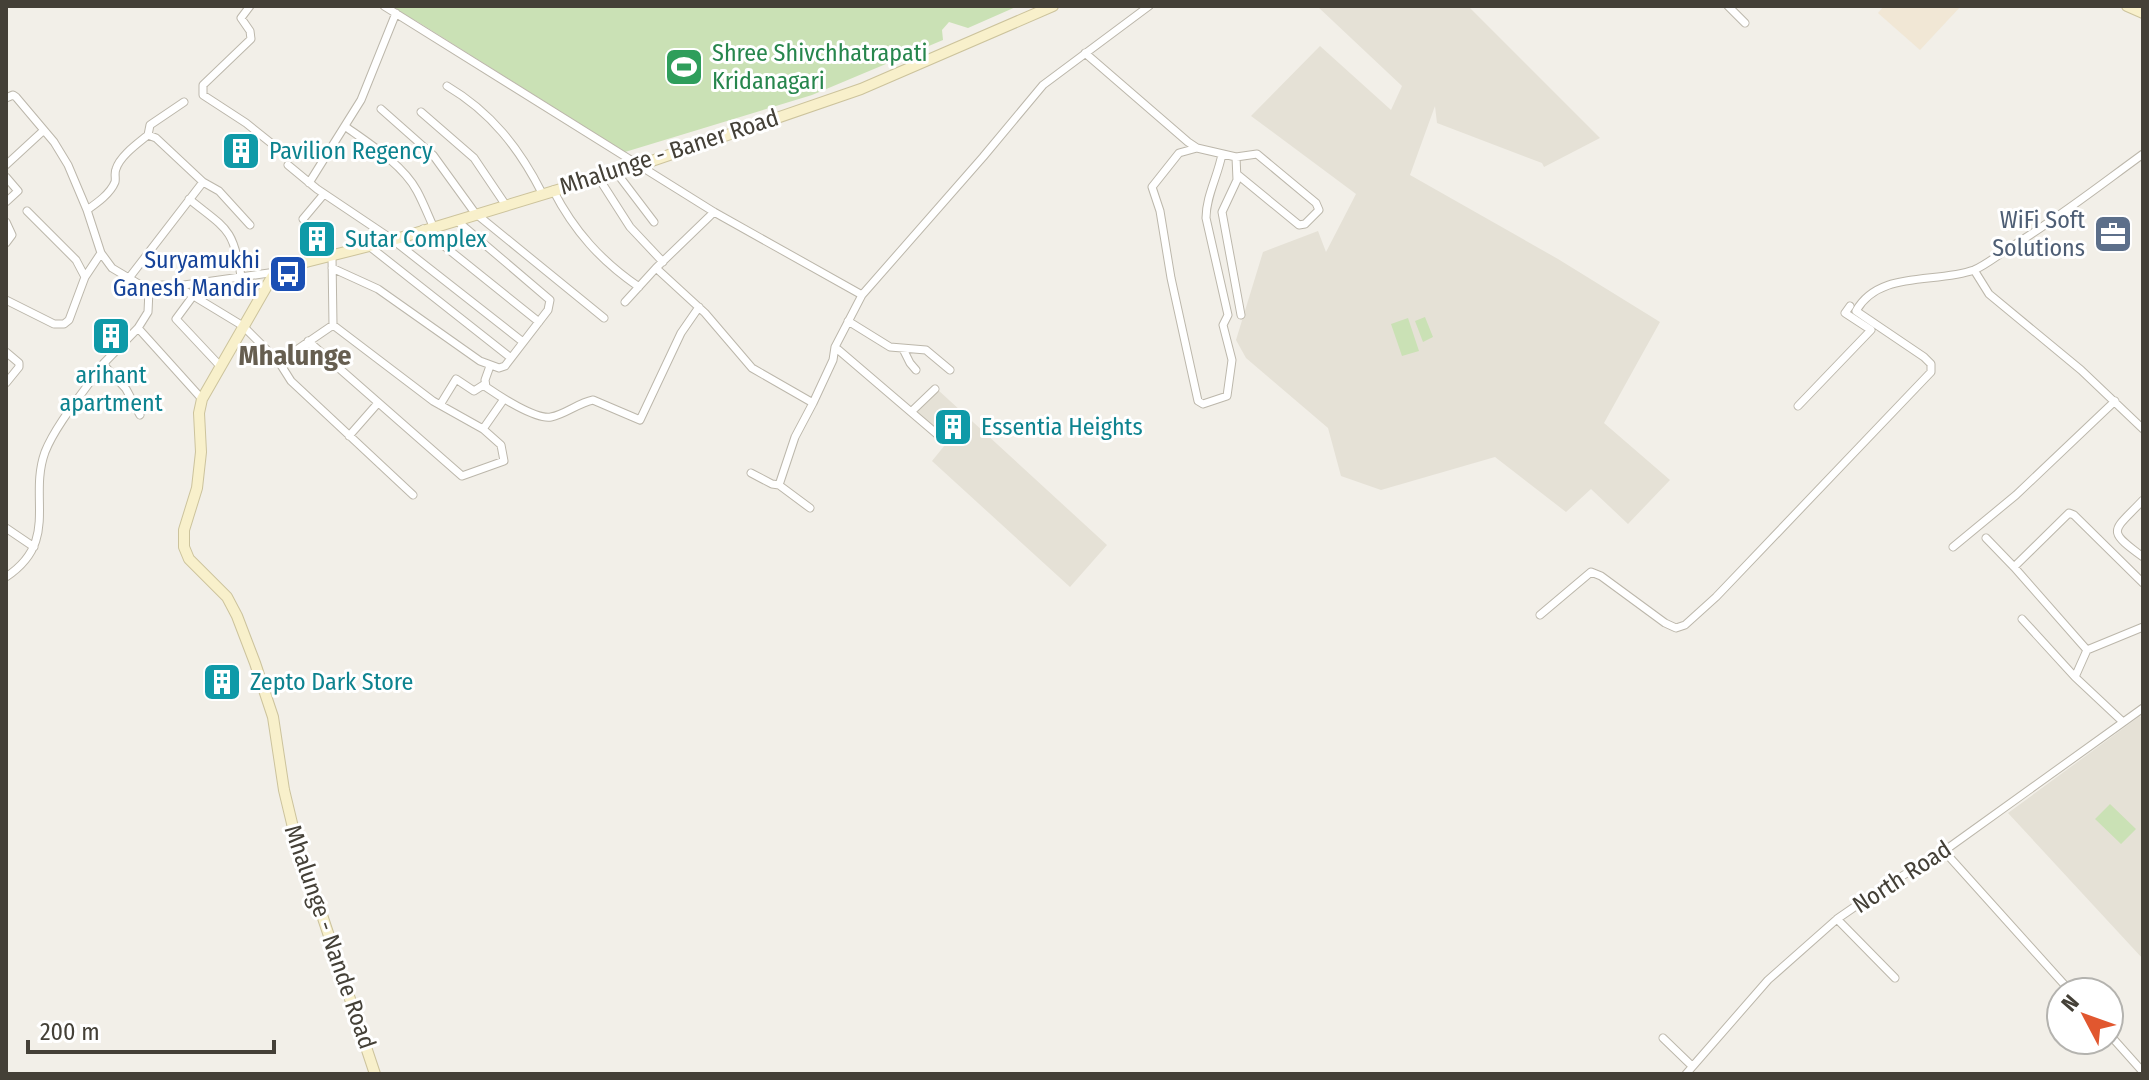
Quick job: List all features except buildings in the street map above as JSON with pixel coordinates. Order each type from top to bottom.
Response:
[{"type":"main road","name":"Mhalunge - Baner Road","points":[[276,272],[286,267],[332,262],[369,246],[640,165],[861,89],[1053,6]]},
{"type":"main road","points":[[2127,6],[2143,13]]},
{"type":"main road","name":"Mhalunge - Nande Road","points":[[276,272],[202,399],[197,488],[184,530],[184,547],[189,559],[227,597],[255,663],[273,717],[284,790],[302,865],[319,906],[375,1074]]},
{"type":"street","points":[[250,6],[241,18],[250,31],[251,39],[203,85],[203,95],[281,151]]},
{"type":"street","points":[[384,6],[714,212],[862,295]]},
{"type":"street","points":[[779,485],[795,437],[862,295],[1043,85],[1149,6]]},
{"type":"street","points":[[1728,6],[1745,23]]},
{"type":"street","points":[[309,183],[361,100],[396,13]]},
{"type":"street","points":[[1085,53],[1197,148],[1236,157],[1251,154],[1263,157],[1316,203],[1319,210],[1305,224],[1299,225],[1238,175]]},
{"type":"street","points":[[447,86],[485,112],[589,246],[613,269],[639,287]]},
{"type":"street","points":[[8,95],[16,97],[68,165],[101,253],[112,268],[149,290]]},
{"type":"street","points":[[87,210],[110,189],[115,181],[116,168],[132,148],[148,135],[150,125],[184,102]]},
{"type":"street","points":[[381,109],[433,155],[475,213],[604,318]]},
{"type":"street","points":[[421,112],[474,158],[505,204]]},
{"type":"street","points":[[346,127],[369,144],[416,189],[428,228],[539,322]]},
{"type":"street","points":[[6,165],[44,130]]},
{"type":"street","points":[[148,135],[156,138],[203,182],[219,191],[250,225]]},
{"type":"street","points":[[1197,148],[1179,153],[1152,187],[1160,211],[1198,401],[1203,404],[1227,396],[1232,360],[1223,325],[1228,315],[1206,218],[1206,203],[1218,177],[1222,154]]},
{"type":"street","points":[[1540,615],[1591,572],[1665,623],[1676,628],[1685,625],[1716,597],[1931,372],[1931,364],[1924,357],[1856,311],[1862,300],[1876,289],[1908,280],[1974,270],[2051,222],[2143,154]]},
{"type":"street","points":[[1236,157],[1238,175],[1222,212],[1241,315]]},
{"type":"street","points":[[288,165],[324,194],[393,240],[523,342]]},
{"type":"street","points":[[616,172],[654,222]]},
{"type":"street","points":[[6,177],[18,191],[6,202]]},
{"type":"street","points":[[598,177],[630,227],[663,262]]},
{"type":"street","points":[[129,278],[203,182]]},
{"type":"street","points":[[303,219],[324,194]]},
{"type":"street","points":[[189,199],[228,231],[236,248],[241,276]]},
{"type":"street","points":[[27,211],[76,260],[85,277]]},
{"type":"street","points":[[625,302],[714,212]]},
{"type":"street","points":[[332,262],[378,289],[490,366],[505,366],[551,305],[548,296],[455,219]]},
{"type":"street","points":[[6,222],[12,235],[6,243]]},
{"type":"street","points":[[369,246],[511,358]]},
{"type":"street","points":[[6,300],[54,324],[64,324],[69,320],[85,277],[101,253]]},
{"type":"street","points":[[332,262],[333,325]]},
{"type":"street","points":[[656,268],[699,307],[752,368],[813,403]]},
{"type":"street","points":[[1974,270],[1989,294],[2115,401],[2143,429]]},
{"type":"street","points":[[149,290],[162,285],[177,286],[276,272]]},
{"type":"street","points":[[177,286],[243,326],[279,362],[291,381],[413,495]]},
{"type":"street","points":[[6,577],[34,547],[41,510],[40,475],[45,452],[103,364],[138,328],[148,312],[149,290]]},
{"type":"street","points":[[193,296],[176,319],[221,367]]},
{"type":"street","points":[[1798,406],[1871,330],[1845,313],[1850,306]]},
{"type":"street","points":[[485,384],[504,399],[548,417],[593,400],[641,419],[681,333],[699,307]]},
{"type":"street","points":[[848,321],[890,347],[926,350],[950,370]]},
{"type":"street","points":[[279,362],[333,325]]},
{"type":"street","points":[[308,341],[462,476],[478,473],[504,461],[501,445],[483,429],[440,405],[333,325]]},
{"type":"street","points":[[138,328],[202,399]]},
{"type":"street","points":[[835,347],[945,441]]},
{"type":"street","points":[[903,349],[916,370]]},
{"type":"street","points":[[6,352],[19,363],[19,367],[6,383]]},
{"type":"street","points":[[103,364],[126,389],[140,415]]},
{"type":"street","points":[[440,405],[456,379],[474,391],[485,384],[490,366]]},
{"type":"street","points":[[911,412],[935,389]]},
{"type":"street","points":[[483,429],[504,399]]},
{"type":"street","points":[[1953,547],[2016,495],[2115,401]]},
{"type":"street","points":[[349,436],[378,403]]},
{"type":"street","points":[[751,473],[779,485],[810,508]]},
{"type":"street","points":[[2143,500],[2120,524],[2117,532],[2118,539],[2143,557]]},
{"type":"street","points":[[2014,567],[2069,513],[2143,583]]},
{"type":"street","points":[[6,528],[34,547]]},
{"type":"street","points":[[1986,538],[2087,650]]},
{"type":"street","points":[[2022,619],[2075,677],[2123,722]]},
{"type":"street","points":[[2075,677],[2087,650],[2143,627]]},
{"type":"street","name":"North Road","points":[[1686,1074],[1768,980],[1837,919],[1944,851],[2143,708]]},
{"type":"street","points":[[1944,851],[2057,976]]},
{"type":"street","points":[[1837,919],[1895,978]]},
{"type":"street","points":[[1663,1038],[1692,1066]]},
{"type":"street","points":[[2125,1052],[2143,1072]]},
{"type":"shaded area","points":[[1317,6],[1468,6],[1600,138],[1544,167],[1542,163],[1437,123],[1435,106],[1410,175],[1558,259],[1660,322],[1604,423],[1670,480],[1628,524],[1591,489],[1566,512],[1495,457],[1381,490],[1341,476],[1328,428],[1246,358],[1236,340],[1263,252],[1318,231],[1326,252],[1356,194],[1251,116],[1320,46],[1391,110],[1402,86]]},
{"type":"shaded area","points":[[1884,6],[1961,6],[1920,50],[1878,13]]},
{"type":"shaded area","points":[[937,389],[1107,545],[1070,587],[932,461],[949,440],[916,411]]},
{"type":"shaded area","points":[[2140,716],[2143,719],[2143,959],[2008,813]]},
{"type":"green space","name":"Shree Shivchhatrapati Kridanagari","points":[[388,6],[1018,6],[968,28],[949,22],[942,30],[943,40],[812,95],[625,152]]},
{"type":"green space","points":[[1425,317],[1433,337],[1423,342],[1415,321]]},
{"type":"green space","points":[[1408,318],[1419,351],[1402,356],[1391,324]]},
{"type":"green space","points":[[2110,804],[2136,829],[2121,844],[2095,819]]},
{"type":"place","name":"Shree Shivchhatrapati Kridanagari","points":[[684,67]]},
{"type":"place","name":"Pavilion Regency","points":[[241,151]]},
{"type":"place","name":"WiFi Soft Solutions","points":[[2113,234]]},
{"type":"place","name":"Sutar Complex","points":[[317,239]]},
{"type":"place","name":"Suryamukhi Ganesh Mandir","points":[[288,274]]},
{"type":"place","name":"arihant apartment","points":[[111,336]]},
{"type":"place","name":"Essentia Heights","points":[[953,427]]},
{"type":"place","name":"Zepto Dark Store","points":[[222,682]]},
{"type":"district","name":"Mhalunge","points":[[295,355]]}]
